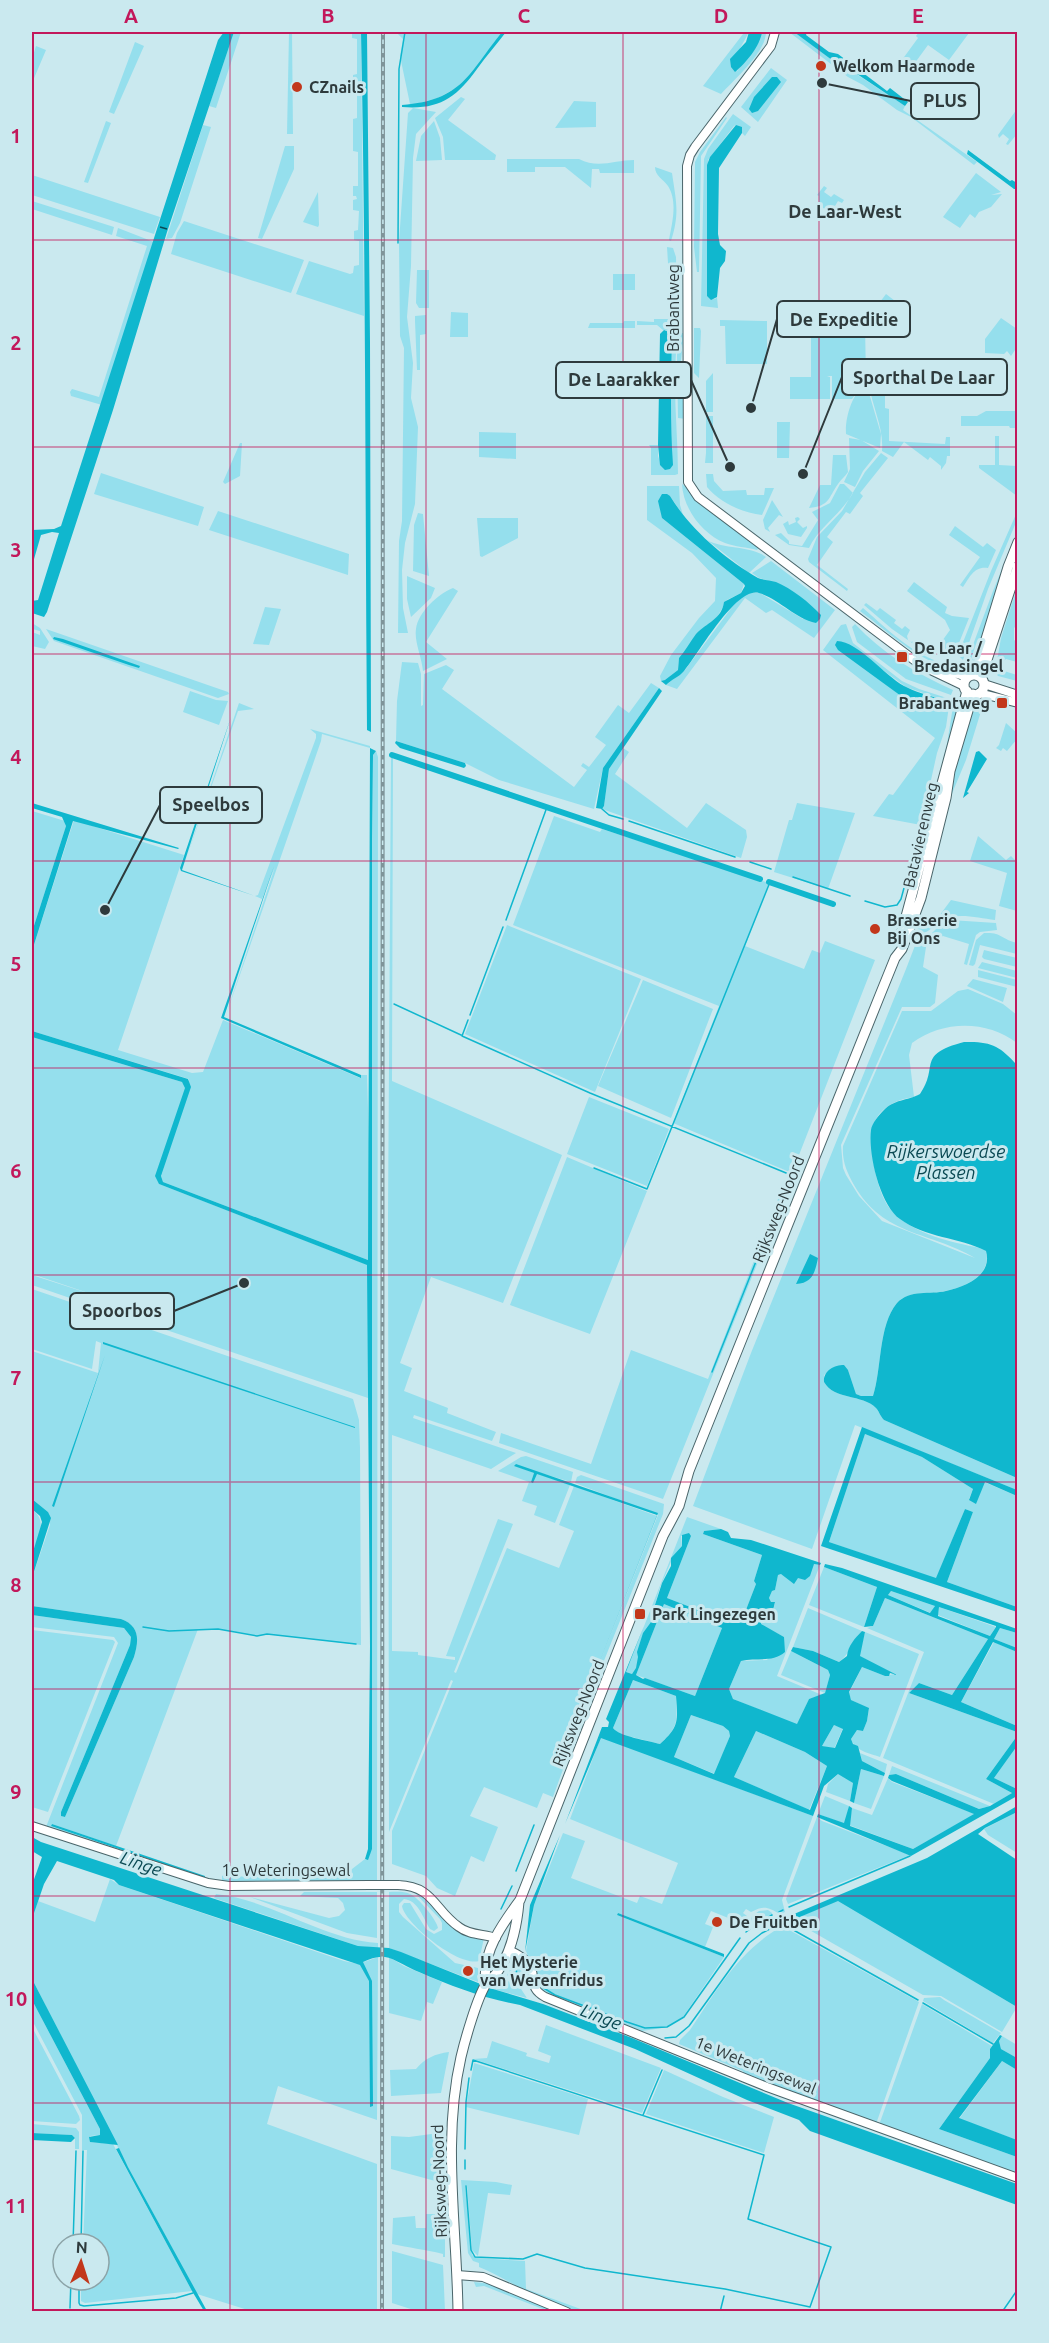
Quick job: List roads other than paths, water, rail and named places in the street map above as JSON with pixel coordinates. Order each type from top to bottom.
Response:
[{"type":"main road","name":"Batavierenweg","points":[[895,958],[902,949],[921,898],[950,771],[1017,542]]},
{"type":"main road","name":"Batavierenweg","points":[[974,685],[1017,566]]},
{"type":"main road","name":"Rijksweg-Noord","points":[[458,2312],[452,2169],[453,2108],[462,2053],[486,1984],[509,1950],[520,1900],[679,1490],[689,1471],[895,958]]},
{"type":"main road","name":"Rijksweg-Noord","points":[[486,1984],[485,1975],[496,1938],[501,1926],[520,1900]]},
{"type":"main road","points":[[501,1926],[509,1927],[514,1935]]},
{"type":"main road","points":[[490,1953],[496,1963],[503,1962]]},
{"type":"street","name":"Brabantweg","points":[[775,32],[771,46],[695,147],[687,166],[688,482],[698,497],[922,666],[974,685]]},
{"type":"street","name":"Brabantweg","points":[[780,32],[776,48],[730,107],[694,161],[694,482],[696,489],[917,656],[974,685]]},
{"type":"street","points":[[974,685],[1017,695]]},
{"type":"street","points":[[974,685],[1017,703]]},
{"type":"street","name":"1e Weteringsewal","points":[[32,1826],[208,1883],[229,1886],[398,1885],[416,1887],[425,1892],[462,1929],[496,1938]]},
{"type":"street","name":"1e Weteringsewal","points":[[509,1950],[527,1962],[531,1970],[533,1985],[545,1997],[777,2091],[1017,2178]]},
{"type":"street","points":[[457,2275],[483,2277],[567,2312]]},
{"type":"water","points":[[224,32],[234,32],[167,232],[113,410],[44,617],[32,613],[32,601],[38,600],[59,533],[41,535],[32,566],[32,530],[54,529],[61,526],[218,40]]},
{"type":"water","points":[[361,32],[367,32],[371,732],[367,730]]},
{"type":"water","points":[[502,32],[506,32],[454,95],[436,104],[402,107],[402,105],[439,97],[451,91],[472,72]]},
{"type":"water","points":[[749,32],[762,32],[752,54],[735,72],[731,67],[730,59],[746,42]]},
{"type":"water","points":[[794,32],[807,32],[806,35],[829,52],[838,54],[887,91],[890,88],[908,102],[905,106],[854,72],[851,74]]},
{"type":"water","points":[[772,77],[777,77],[781,82],[758,111],[752,113],[749,109],[754,97]]},
{"type":"water","points":[[736,125],[742,127],[742,133],[719,168],[718,234],[720,245],[726,251],[725,261],[720,268],[717,297],[711,300],[707,296],[707,165],[710,157]]},
{"type":"water","points":[[968,150],[1010,181],[1017,183],[1017,189],[967,154]]},
{"type":"water","points":[[664,330],[669,332],[672,338],[673,465],[670,469],[665,470],[660,465],[658,445],[660,334]]},
{"type":"water","points":[[662,494],[670,496],[698,531],[733,562],[758,578],[776,582],[794,592],[821,615],[820,619],[816,623],[808,621],[766,596],[759,593],[750,594],[729,610],[684,671],[666,685],[661,681],[678,670],[679,658],[696,634],[717,617],[724,602],[741,593],[745,586],[662,518],[658,501]]},
{"type":"water","points":[[54,637],[140,666],[139,668],[129,665],[53,639]]},
{"type":"water","points":[[837,641],[863,653],[904,686],[940,699],[939,708],[932,710],[901,696],[838,650],[835,645]]},
{"type":"water","points":[[659,688],[662,691],[609,769],[604,806],[602,809],[596,808],[603,768]]},
{"type":"water","points":[[231,717],[182,870],[255,896],[181,871],[180,868]]},
{"type":"water","points":[[396,741],[465,763],[466,766],[464,768],[400,748],[395,743]]},
{"type":"water","points":[[370,748],[376,751],[373,755],[372,839],[372,1849],[368,1860],[365,1859],[368,1849],[370,1646],[367,1265],[159,1184],[155,1176],[185,1088],[182,1082],[32,1037],[32,1031],[188,1079],[191,1087],[161,1176],[163,1182],[368,1260]]},
{"type":"water","points":[[979,751],[987,759],[967,792],[969,793],[963,798],[976,752]]},
{"type":"water","points":[[32,803],[179,848],[73,821],[32,951],[32,932],[66,826],[62,817],[32,808]]},
{"type":"water","points":[[274,866],[224,1017],[361,1075],[361,1078],[221,1018]]},
{"type":"water","name":"Rijkerswoerdse Plassen","points":[[964,1042],[981,1042],[994,1046],[1017,1065],[1017,1478],[884,1420],[877,1409],[870,1404],[834,1392],[824,1382],[825,1375],[830,1369],[844,1365],[856,1394],[873,1396],[886,1323],[897,1303],[914,1294],[940,1292],[961,1287],[981,1274],[985,1267],[986,1251],[920,1230],[900,1219],[893,1212],[881,1191],[871,1152],[871,1130],[874,1122],[887,1107],[920,1094],[926,1084],[934,1057],[949,1047]]},
{"type":"water","points":[[810,1254],[818,1258],[814,1272],[810,1279],[796,1284]]},
{"type":"water","points":[[103,1342],[355,1427],[355,1428],[103,1344]]},
{"type":"water","points":[[105,1355],[54,1507],[52,1506]]},
{"type":"water","points":[[862,1427],[1017,1490],[1017,1496],[985,1482],[976,1504],[969,1500],[973,1489],[922,1457],[865,1434],[829,1542],[936,1578],[965,1509],[973,1512],[947,1582],[1017,1607],[1017,1612],[821,1546]]},
{"type":"water","points":[[516,1464],[658,1513],[586,1697],[657,1515],[537,1474],[533,1483],[531,1482],[534,1473],[514,1466]]},
{"type":"water","points":[[32,1499],[48,1512],[51,1518],[32,1578],[32,1555],[42,1522],[40,1516],[32,1509]]},
{"type":"water","points":[[721,1529],[728,1532],[731,1538],[751,1540],[821,1563],[820,1565],[814,1564],[810,1576],[805,1580],[798,1578],[794,1584],[781,1574],[778,1575],[775,1590],[769,1598],[771,1602],[775,1602],[773,1620],[766,1622],[761,1620],[761,1624],[784,1637],[785,1652],[770,1659],[741,1661],[729,1689],[733,1699],[797,1724],[809,1699],[825,1693],[830,1675],[828,1670],[791,1651],[793,1647],[813,1651],[839,1662],[847,1656],[857,1636],[862,1631],[865,1632],[860,1656],[897,1675],[890,1673],[889,1676],[885,1676],[862,1667],[849,1692],[851,1700],[869,1708],[863,1731],[857,1730],[851,1739],[853,1744],[858,1746],[862,1761],[885,1773],[884,1776],[861,1769],[854,1803],[850,1801],[853,1783],[838,1774],[824,1786],[813,1816],[601,1738],[565,1824],[602,1727],[608,1727],[609,1722],[606,1719],[644,1626],[626,1672],[632,1674],[636,1668],[637,1652],[643,1633],[654,1618],[654,1608],[662,1583],[671,1566],[671,1558],[682,1546],[682,1535],[689,1533],[691,1536],[667,1598],[724,1620],[728,1615],[744,1615],[756,1584],[754,1581],[762,1555],[703,1534],[704,1531]],"holes":[[[664,1604],[722,1628],[695,1696],[636,1675]],[[633,1680],[676,1696],[676,1723],[671,1733],[660,1744],[627,1736],[613,1728]],[[691,1715],[723,1726],[729,1731],[730,1736],[714,1774],[674,1757]],[[834,1725],[843,1729],[835,1748],[822,1746]],[[756,1731],[805,1752],[827,1766],[810,1810],[734,1777]]]},
{"type":"water","points":[[825,1564],[842,1568],[1017,1629],[1017,1633],[1000,1628],[994,1639],[1017,1648],[1017,1652],[993,1642],[961,1702],[1017,1726],[1017,1732],[909,1693],[919,1683],[952,1695],[988,1639],[885,1598],[873,1626],[864,1627],[877,1587],[824,1567]],"holes":[[[891,1591],[935,1606],[930,1613],[888,1595]],[[939,1607],[996,1626],[996,1627],[990,1636],[938,1616]]]},
{"type":"water","points":[[32,1606],[121,1619],[132,1626],[137,1634],[134,1657],[65,1817],[61,1816],[61,1812],[130,1645],[131,1637],[124,1628],[32,1615]]},
{"type":"water","points":[[1017,1736],[1017,1746],[994,1778],[1017,1789],[1017,1796],[911,1856],[817,1817],[818,1814],[844,1823],[849,1806],[852,1808],[850,1826],[913,1849],[974,1814],[892,1781],[888,1778],[889,1775],[896,1774],[979,1809],[990,1806],[1012,1793],[986,1779]]},
{"type":"water","points":[[1017,1806],[1017,1812],[978,1834],[1017,1860],[1017,2007],[838,1901],[795,1919],[793,1917],[794,1914],[927,1858]]},
{"type":"water","points":[[52,1824],[205,1876],[205,1878],[51,1826]]},
{"type":"water","points":[[560,1835],[534,1905],[525,1952],[530,1905]]},
{"type":"water","points":[[32,1837],[41,1842],[358,1946],[389,1948],[493,1989],[543,2004],[632,2038],[788,2103],[1017,2184],[1017,2205],[810,2131],[799,2120],[747,2100],[635,2049],[520,2005],[456,1987],[385,1957],[363,1962],[372,1981],[373,2106],[370,2107],[369,1981],[360,1965],[119,1885],[114,1880],[57,1861],[44,1884],[32,1919],[32,1885],[42,1857],[32,1851]]},
{"type":"water","points":[[618,1913],[724,1954],[724,1957],[617,1915]]},
{"type":"water","points":[[32,1979],[118,2145],[90,2142],[89,2137],[100,2135],[100,2129],[32,2000]]},
{"type":"water","points":[[1000,2035],[1002,2036],[999,2041],[1001,2049],[1017,2058],[1017,2070],[1002,2061],[959,2118],[1017,2140],[1017,2157],[939,2129],[990,2058],[990,2049]]},
{"type":"water","points":[[32,2133],[72,2135],[75,2138],[71,2142],[32,2140]]},
{"type":"water","points":[[119,2148],[207,2311],[204,2311],[192,2291],[116,2149]]},
{"type":"waterway","points":[[398,243],[399,69],[405,32]]},
{"type":"waterway","points":[[392,755],[760,879]]},
{"type":"waterway","points":[[506,920],[547,807]]},
{"type":"waterway","points":[[602,809],[609,815],[623,819]]},
{"type":"waterway","points":[[629,821],[735,857]]},
{"type":"waterway","points":[[908,873],[920,826]]},
{"type":"waterway","points":[[750,862],[771,869]]},
{"type":"waterway","points":[[793,877],[850,896]]},
{"type":"waterway","points":[[865,901],[885,907],[897,905],[907,877]]},
{"type":"waterway","points":[[769,882],[833,904]]},
{"type":"waterway","points":[[594,1168],[647,1189],[770,882]]},
{"type":"waterway","points":[[470,1015],[503,927]]},
{"type":"waterway","points":[[394,1004],[461,1035]]},
{"type":"waterway","points":[[468,1020],[462,1036],[590,1093],[791,1175]]},
{"type":"waterway","points":[[712,1372],[788,1181]]},
{"type":"waterway","points":[[143,1627],[169,1631],[218,1629],[257,1636],[267,1634],[356,1644]]},
{"type":"waterway","points":[[516,1871],[534,1825]]},
{"type":"waterway","points":[[789,1907],[910,1856]]},
{"type":"waterway","points":[[501,1909],[512,1886]]},
{"type":"waterway","points":[[779,1912],[783,1910]]},
{"type":"waterway","points":[[754,1926],[772,1915]]},
{"type":"waterway","points":[[665,2038],[676,2037],[689,2026],[749,1943],[762,1933],[787,1920]]},
{"type":"waterway","points":[[781,1923],[918,2000]]},
{"type":"waterway","points":[[746,1932],[750,1929]]},
{"type":"waterway","name":"Linge","points":[[537,1980],[542,1987],[555,1995],[627,2022],[645,2028],[667,2027],[684,2017],[740,1938]]},
{"type":"waterway","points":[[519,1964],[516,1968],[517,1975],[525,1981]]},
{"type":"waterway","points":[[923,2003],[993,2044]]},
{"type":"waterway","points":[[466,2186],[471,2250],[475,2257],[523,2259],[537,2254],[585,2268],[725,2289],[810,2307],[831,2247],[748,2219],[764,2155],[473,2060],[471,2070]]},
{"type":"waterway","points":[[643,2115],[662,2070]]},
{"type":"waterway","points":[[465,2149],[469,2078]]},
{"type":"waterway","points":[[73,2232],[76,2151]]},
{"type":"waterway","points":[[81,2232],[83,2151]]},
{"type":"waterway","points":[[465,2160],[465,2169]]},
{"type":"waterway","points":[[1002,2312],[1018,2289]]},
{"type":"waterway","points":[[70,2308],[71,2292]]},
{"type":"waterway","points":[[79,2292],[79,2303],[84,2306],[176,2298],[193,2293]]},
{"type":"waterway","points":[[720,2312],[724,2296]]},
{"type":"railway","points":[[382,2312],[383,32]]},
{"type":"place","name":"Welkom Haarmode","points":[[821,66]]},
{"type":"place","name":"PLUS","points":[[822,83]]},
{"type":"place","name":"CZnails","points":[[297,87]]},
{"type":"place","name":"De Expeditie","points":[[751,408]]},
{"type":"place","name":"De Laarakker","points":[[730,467]]},
{"type":"place","name":"Sporthal De Laar","points":[[803,474]]},
{"type":"place","name":"De Laar / Bredasingel","points":[[902,657]]},
{"type":"place","name":"Brabantweg","points":[[1002,703]]},
{"type":"place","name":"Speelbos","points":[[105,910]]},
{"type":"place","name":"Brasserie Bij Ons","points":[[875,929]]},
{"type":"place","name":"Spoorbos","points":[[244,1283]]},
{"type":"place","name":"Park Lingezegen","points":[[640,1614]]},
{"type":"place","name":"De Fruitben","points":[[717,1922]]},
{"type":"place","name":"Het Mysterie van Werenfridus","points":[[468,1971]]},
{"type":"district","name":"De Laar-West","points":[[845,212]]}]
